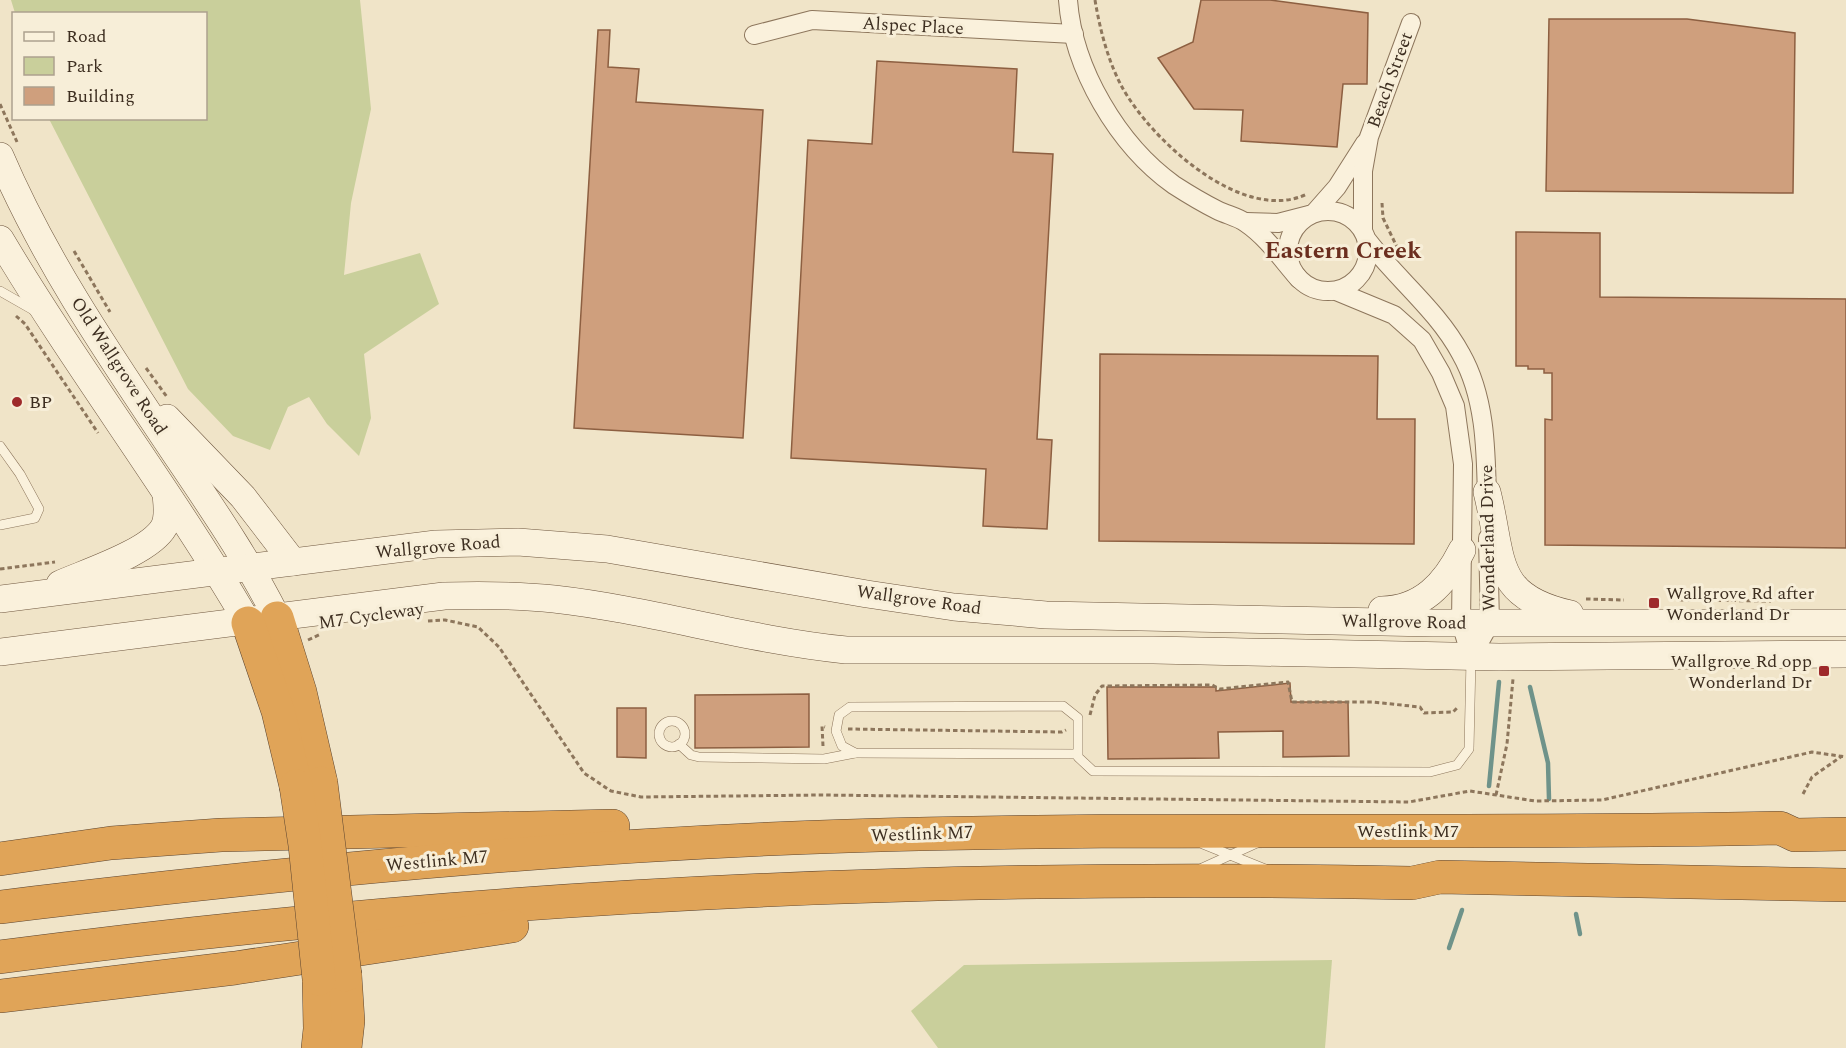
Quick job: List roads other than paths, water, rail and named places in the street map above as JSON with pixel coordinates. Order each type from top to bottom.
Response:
[{"type":"highway","points":[[262,620],[278,711],[308,785],[332,977],[348,1021],[345,1048]]},
{"type":"highway","points":[[1780,828],[1795,818],[1846,815]]},
{"type":"highway","name":"Westlink M7","points":[[0,907],[211,882],[519,841],[593,838],[701,843],[844,836],[1161,829],[1536,832],[1780,828],[1795,836],[1846,834]]},
{"type":"highway","points":[[0,859],[111,843],[328,830],[519,841]]},
{"type":"highway","points":[[0,957],[253,927],[598,908],[656,896],[1178,880],[1412,883],[1440,877],[1846,885]]},
{"type":"highway","points":[[1412,883],[1441,893],[1846,904]]},
{"type":"highway","points":[[0,996],[235,968],[521,914]]},
{"type":"highway","points":[[318,1048],[332,977]]},
{"type":"main road","name":"Old Wallgrove Road","points":[[11,154],[49,255],[128,362],[252,568],[262,620]]},
{"type":"main road","name":"Old Wallgrove Road","points":[[0,238],[47,318],[219,572],[262,620]]},
{"type":"main road","points":[[128,362],[299,561]]},
{"type":"main road","points":[[1486,492],[1497,532],[1500,559],[1513,588],[1544,608],[1606,623]]},
{"type":"main road","points":[[34,595],[133,551],[152,539],[163,527],[167,515],[166,494]]},
{"type":"main road","name":"Wallgrove Road","points":[[0,599],[436,544],[518,542],[607,549],[954,607],[1046,615],[1461,623],[1846,622]]},
{"type":"main road","points":[[1255,619],[1349,610],[1395,610],[1413,606],[1445,580],[1462,550]]},
{"type":"main road","name":"Wallgrove Road","points":[[0,652],[262,620],[320,622],[444,596],[501,595],[554,599],[620,609],[796,645],[846,650],[1153,650],[1471,657],[1846,654]]},
{"type":"street","points":[[1068,0],[1074,34],[1091,80],[1111,118],[1136,149],[1173,184],[1218,210],[1245,222],[1271,244],[1299,279],[1310,287],[1336,291],[1348,286],[1362,273],[1369,254],[1366,236],[1355,220],[1343,213],[1329,210],[1278,223],[1245,222]]},
{"type":"street","name":"Alspec Place","points":[[754,35],[812,20],[1074,34]]},
{"type":"street","name":"Beach Street","points":[[1366,236],[1363,171],[1369,137],[1411,23]]},
{"type":"street","name":"Beach Street","points":[[1312,214],[1337,187],[1369,137]]},
{"type":"street","points":[[1299,279],[1292,269],[1288,245],[1299,223],[1312,214]]},
{"type":"street","name":"Wonderland Drive","points":[[1366,236],[1389,269],[1431,312],[1461,354],[1477,393],[1485,453],[1490,623],[1471,657]]},
{"type":"street","name":"Wonderland Drive","points":[[1336,291],[1394,315],[1422,340],[1441,373],[1455,406],[1460,435],[1461,623],[1471,657]]},
{"type":"lane","points":[[0,291],[47,318]]},
{"type":"lane","points":[[0,446],[20,474],[39,509],[35,518],[0,525]]},
{"type":"lane","points":[[855,753],[842,746],[836,731],[839,715],[850,707],[1063,706],[1078,718],[1078,754],[1093,771],[1431,772],[1447,770],[1457,765],[1469,749],[1471,657]]},
{"type":"lane","points":[[679,744],[694,757],[824,759],[855,753],[1078,754]]},
{"type":"lane","points":[[1161,829],[1233,854],[1292,880]]},
{"type":"lane","points":[[1178,880],[1287,830]]},
{"type":"waterway","points":[[1489,786],[1499,682]]},
{"type":"waterway","points":[[1530,687],[1548,763],[1549,799]]},
{"type":"waterway","points":[[1449,948],[1462,910]]},
{"type":"waterway","points":[[1576,914],[1580,934]]},
{"type":"place","name":"BP","points":[[17,402]]},
{"type":"place","name":"Wallgrove Rd after Wonderland Dr","points":[[1654,603]]},
{"type":"place","name":"Wallgrove Rd opp Wonderland Dr","points":[[1824,671]]},
{"type":"district","name":"Eastern Creek","points":[[1343,251]]}]
